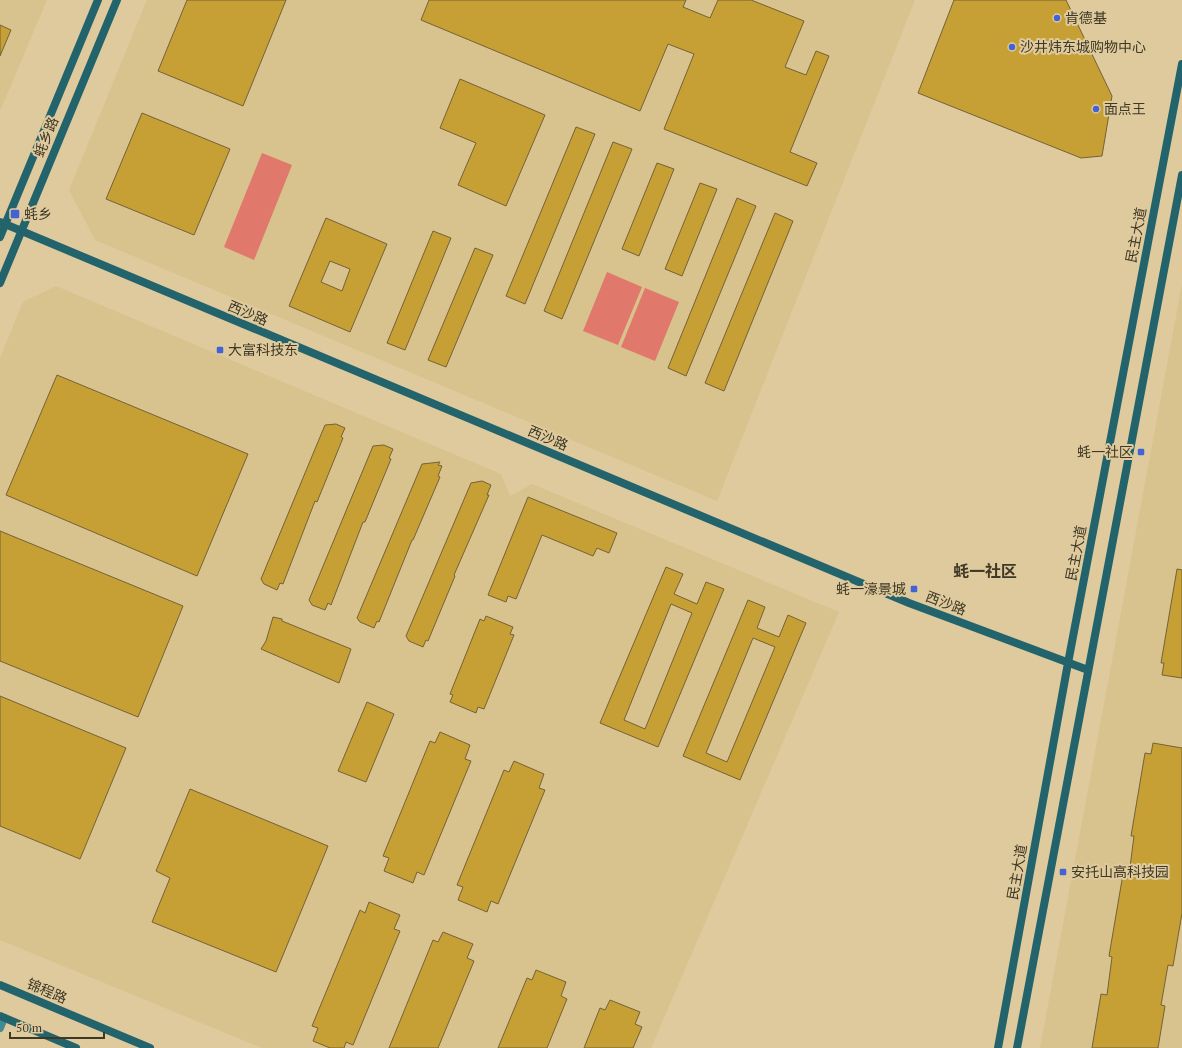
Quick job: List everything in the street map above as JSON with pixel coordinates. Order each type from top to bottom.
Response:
[{"type":"main road","name":"蚝乡路","points":[[0,236],[3,223],[98,0]]},
{"type":"main road","name":"蚝乡路","points":[[0,283],[116,0]]},
{"type":"main road","name":"民主大道","points":[[998,1048],[1068,663],[1182,64]]},
{"type":"main road","points":[[1017,1048],[1182,175]]},
{"type":"main road","name":"西沙路","points":[[3,223],[21,232],[910,603],[1088,670]]},
{"type":"main road","name":"锦程路","points":[[0,985],[150,1048]]},
{"type":"main road","points":[[2,1017],[76,1048]]},
{"type":"street","points":[[0,1028],[2,1017]]},
{"type":"shaded area","points":[[0,0],[47,0],[0,111]]},
{"type":"shaded area","points":[[147,0],[915,0],[717,501],[95,240],[69,190]]},
{"type":"shaded area","points":[[262,153],[292,165],[254,260],[224,247]]},
{"type":"shaded area","points":[[607,272],[642,287],[618,345],[583,331]]},
{"type":"shaded area","points":[[1182,284],[1182,1048],[1040,1048]]},
{"type":"shaded area","points":[[56,286],[501,474],[510,496],[532,484],[839,612],[651,1048],[262,1048],[0,940],[0,358],[23,302]]},
{"type":"shaded area","points":[[645,288],[679,302],[655,361],[621,347]]},
{"type":"building","points":[[187,0],[286,0],[243,106],[158,71]]},
{"type":"building","points":[[429,0],[686,0],[683,7],[710,18],[718,0],[751,0],[804,21],[785,67],[806,75],[816,51],[829,56],[790,152],[817,163],[807,186],[664,129],[694,54],[668,44],[640,111],[421,20]]},
{"type":"building","name":"沙井炜东城购物中心","points":[[954,0],[1066,0],[1112,96],[1102,156],[1081,158],[918,93]]},
{"type":"building","points":[[0,25],[11,30],[0,56]]},
{"type":"building","points":[[460,79],[545,115],[506,206],[458,185],[476,143],[440,128]]},
{"type":"building","points":[[142,113],[230,149],[194,235],[106,199]]},
{"type":"building","points":[[576,127],[595,134],[525,304],[506,296]]},
{"type":"building","points":[[613,142],[632,149],[562,319],[544,311]]},
{"type":"building","points":[[657,163],[674,169],[639,256],[622,249]]},
{"type":"building","points":[[700,183],[717,189],[682,276],[665,269]]},
{"type":"building","points":[[737,198],[756,206],[686,376],[668,368]]},
{"type":"building","points":[[775,213],[793,221],[724,391],[705,383]]},
{"type":"building","points":[[326,218],[387,244],[350,332],[289,306]],"holes":[[[330,261],[350,269],[342,291],[321,282]]]},
{"type":"building","points":[[433,231],[451,238],[405,350],[387,343]]},
{"type":"building","points":[[475,248],[493,255],[446,367],[428,360]]},
{"type":"building","points":[[57,375],[248,454],[197,576],[6,495]]},
{"type":"building","points":[[336,424],[345,428],[341,437],[343,438],[317,502],[315,501],[283,584],[280,583],[277,590],[264,584],[261,579],[325,425]]},
{"type":"building","points":[[384,445],[393,449],[389,458],[391,459],[365,522],[363,522],[331,605],[328,603],[325,610],[312,605],[309,600],[373,446]]},
{"type":"building","points":[[440,462],[438,465],[442,466],[438,476],[440,477],[412,540],[379,622],[377,621],[374,628],[360,622],[357,618],[422,464]]},
{"type":"building","points":[[482,481],[491,485],[487,495],[489,495],[454,575],[455,576],[428,641],[426,640],[423,647],[409,641],[406,636],[471,483]]},
{"type":"building","points":[[528,497],[617,533],[609,553],[597,548],[593,556],[542,535],[516,599],[508,596],[506,602],[488,595]]},
{"type":"building","points":[[0,531],[183,606],[138,717],[0,661]]},
{"type":"building","points":[[666,567],[683,574],[674,594],[697,604],[706,582],[724,589],[658,747],[600,723]],"holes":[[[671,604],[692,613],[645,729],[624,720]]]},
{"type":"building","points":[[1177,569],[1182,570],[1182,678],[1162,675],[1164,663],[1161,663]]},
{"type":"building","points":[[748,600],[765,607],[757,628],[779,637],[788,615],[806,623],[740,780],[683,756]],"holes":[[[753,638],[775,647],[727,762],[706,753]]]},
{"type":"building","points":[[486,616],[513,627],[510,634],[514,635],[484,709],[478,707],[476,713],[450,702],[453,695],[450,694],[480,619],[484,621]]},
{"type":"building","points":[[273,617],[282,619],[282,621],[351,649],[339,683],[261,649],[266,641]]},
{"type":"building","points":[[0,696],[126,748],[80,859],[0,826]]},
{"type":"building","points":[[367,702],[394,714],[366,782],[338,771]]},
{"type":"building","points":[[440,732],[470,745],[465,759],[471,761],[424,875],[417,872],[413,883],[384,871],[389,858],[383,856],[430,741],[435,743]]},
{"type":"building","points":[[1153,743],[1182,748],[1182,913],[1173,966],[1168,965],[1161,1005],[1165,1006],[1158,1048],[1092,1048],[1101,994],[1107,995],[1112,957],[1109,956],[1123,874],[1129,875],[1134,836],[1131,836],[1145,753],[1151,754]]},
{"type":"building","points":[[514,761],[544,774],[539,788],[545,790],[498,904],[491,901],[487,912],[458,900],[463,887],[457,885],[504,770],[509,772]]},
{"type":"building","points":[[190,789],[328,846],[276,972],[152,922],[170,878],[156,871]]},
{"type":"building","points":[[369,902],[400,915],[394,929],[400,931],[353,1045],[346,1042],[344,1048],[330,1048],[313,1041],[318,1028],[312,1026],[360,910],[365,913]]},
{"type":"building","points":[[443,932],[473,944],[467,958],[474,961],[438,1048],[389,1048],[433,940],[438,942]]},
{"type":"building","points":[[536,970],[566,982],[561,996],[567,999],[547,1048],[498,1048],[527,978],[532,980]]},
{"type":"building","points":[[610,1000],[640,1012],[635,1024],[642,1027],[633,1048],[584,1048],[600,1008],[605,1010]]},
{"type":"place","name":"肯德基","points":[[1057,18]]},
{"type":"place","name":"沙井炜东城购物中心","points":[[1012,47]]},
{"type":"place","name":"面点王","points":[[1096,109]]},
{"type":"place","name":"蚝乡","points":[[15,214]]},
{"type":"place","name":"大富科技东","points":[[220,350]]},
{"type":"place","name":"蚝一社区","points":[[1141,452]]},
{"type":"place","name":"蚝一濠景城","points":[[914,589]]},
{"type":"place","name":"安托山高科技园","points":[[1063,872]]},
{"type":"district","name":"蚝一社区","points":[[985,571]]}]
